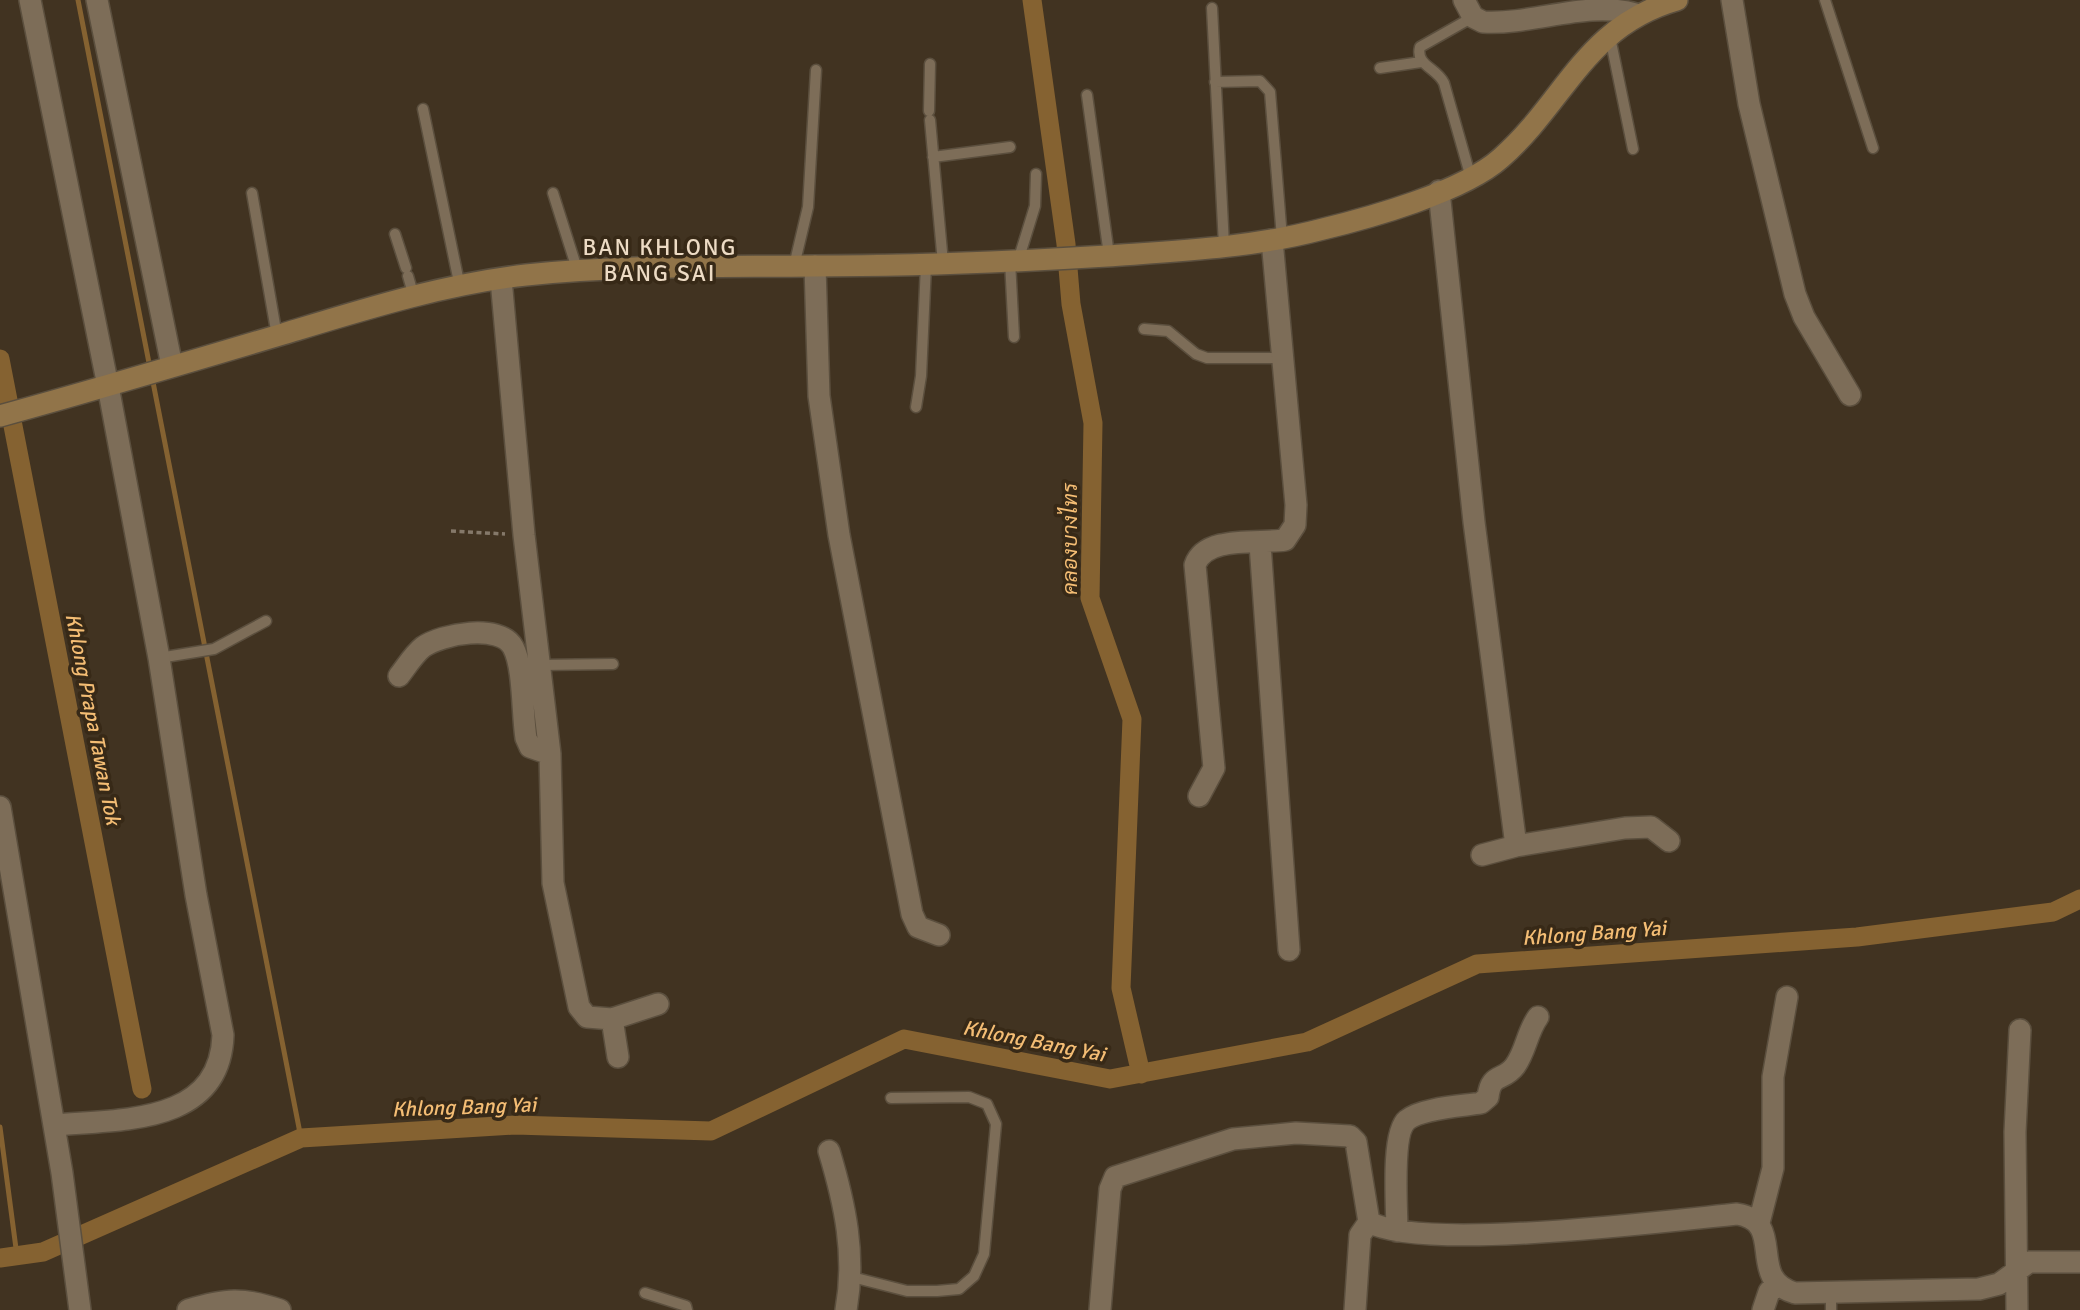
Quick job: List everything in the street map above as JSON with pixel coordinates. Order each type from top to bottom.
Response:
[{"type":"street","points":[[30,0],[108,386],[159,658],[196,895],[223,1035],[222,1058],[215,1077],[204,1091],[173,1108],[114,1120],[54,1125]]},
{"type":"street","points":[[97,0],[158,371]]},
{"type":"street","points":[[1732,0],[1749,104],[1795,294],[1804,317],[1850,395]]},
{"type":"street","points":[[0,416],[414,297],[501,279],[578,272],[934,264],[1100,256],[1277,239],[1355,220],[1471,178],[1498,161],[1516,143],[1582,61],[1609,34],[1636,14],[1666,1]]},
{"type":"street","points":[[1468,8],[1498,22],[1601,7],[1636,14]]},
{"type":"street","points":[[1439,191],[1474,522],[1516,846]]},
{"type":"street","points":[[1199,796],[1214,768],[1195,565],[1198,555],[1206,548],[1285,540],[1295,525],[1296,505],[1283,358],[1277,239]]},
{"type":"street","points":[[805,266],[819,396],[853,618],[912,914],[918,927],[939,935]]},
{"type":"street","points":[[501,279],[524,535],[550,754],[553,883],[573,984],[579,1007],[587,1017],[612,1019],[658,1004]]},
{"type":"street","points":[[1261,544],[1289,950]]},
{"type":"street","points":[[399,676],[423,648],[445,637],[464,633],[491,634],[506,640],[513,648],[517,660],[526,738],[530,747],[550,754]]},
{"type":"street","points":[[0,807],[62,1173],[80,1310]]},
{"type":"street","points":[[1482,855],[1566,835],[1625,828],[1651,827],[1668,841]]},
{"type":"street","points":[[1787,997],[1773,1077],[1773,1168],[1759,1223],[1765,1235],[1771,1279],[1780,1289],[1831,1302],[1919,1301],[1999,1284],[2029,1262],[2080,1262]]},
{"type":"street","points":[[1397,1231],[1398,1153],[1401,1130],[1407,1120],[1419,1114],[1481,1103],[1488,1097],[1489,1084],[1514,1068],[1525,1047],[1529,1029],[1538,1017]]},
{"type":"street","points":[[612,1019],[618,1057]]},
{"type":"street","points":[[2017,1310],[2015,1132],[2021,1030]]},
{"type":"street","points":[[1100,1310],[1110,1189],[1115,1177],[1233,1139],[1296,1133],[1350,1136],[1360,1150],[1369,1222],[1360,1235],[1354,1310]]},
{"type":"street","points":[[829,1151],[844,1198],[852,1277],[846,1310]]},
{"type":"street","points":[[1369,1222],[1397,1231],[1509,1234],[1737,1214],[1759,1223]]},
{"type":"street","points":[[1763,1310],[1769,1292],[1776,1284]]},
{"type":"street","points":[[188,1310],[223,1300],[254,1301],[280,1310]]},
{"type":"lane","points":[[1825,0],[1873,148]]},
{"type":"lane","points":[[1212,8],[1224,246]]},
{"type":"lane","points":[[1468,8],[1420,47],[1418,54],[1421,62],[1439,74],[1444,83],[1471,178]]},
{"type":"lane","points":[[1609,34],[1633,149]]},
{"type":"lane","points":[[1380,68],[1421,62]]},
{"type":"lane","points":[[916,407],[934,264],[930,64]]},
{"type":"lane","points":[[805,266],[816,70]]},
{"type":"lane","points":[[1216,82],[1260,81],[1269,92],[1277,239]]},
{"type":"lane","points":[[1087,94],[1100,256]]},
{"type":"lane","points":[[423,110],[460,287]]},
{"type":"lane","points":[[933,157],[1010,147]]},
{"type":"lane","points":[[1014,337],[1014,261],[1035,206],[1036,174]]},
{"type":"lane","points":[[251,193],[277,336]]},
{"type":"lane","points":[[553,193],[578,272]]},
{"type":"lane","points":[[395,234],[414,297]]},
{"type":"lane","points":[[1144,329],[1168,331],[1196,354],[1207,358],[1283,358]]},
{"type":"lane","points":[[159,658],[214,649],[266,621]]},
{"type":"lane","points":[[541,665],[613,664]]},
{"type":"lane","points":[[852,1277],[907,1291],[959,1289],[974,1276],[984,1254],[996,1124],[987,1104],[969,1097],[891,1098]]},
{"type":"lane","points":[[645,1293],[686,1306],[687,1310]]},
{"type":"path","points":[[451,531],[524,535]]},
{"type":"waterway","points":[[78,0],[150,368]]},
{"type":"waterway","name":"คลองบางไทร","points":[[1032,0],[1066,244],[1071,304],[1093,423],[1090,598],[1132,719],[1121,988],[1141,1074]]},
{"type":"waterway","name":"Khlong Prapa Tawan Tok","points":[[0,359],[142,1089]]},
{"type":"waterway","points":[[152,377],[301,1138]]},
{"type":"waterway","name":"Khlong Bang Yai","points":[[0,1258],[43,1252],[301,1138],[515,1125],[711,1131],[904,1039],[1110,1079],[1307,1042],[1477,964],[1857,937],[2053,912],[2080,899]]},
{"type":"waterway","points":[[0,1127],[17,1256]]},
{"type":"district","name":"BAN KHLONG BANG SAI","points":[[660,260]]}]
